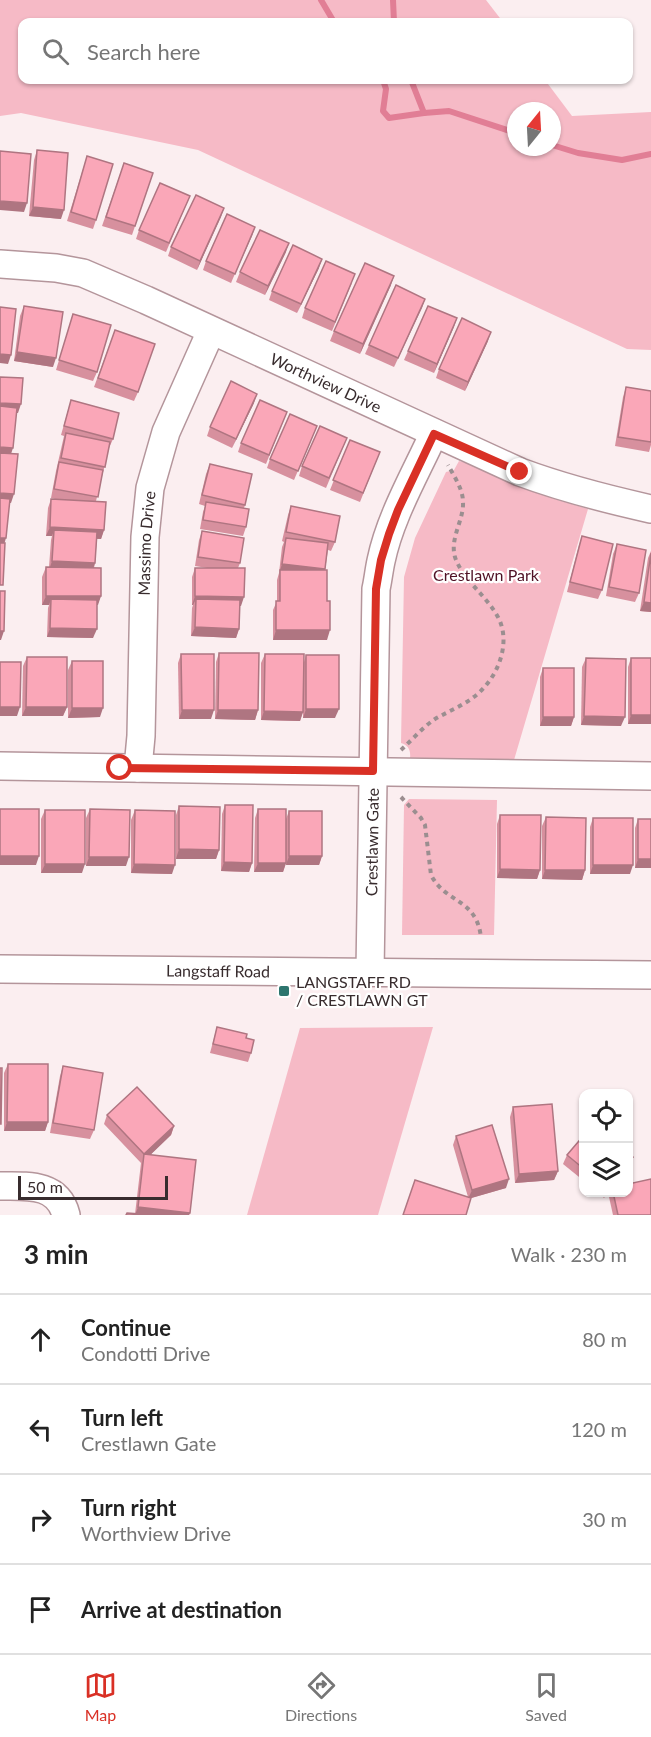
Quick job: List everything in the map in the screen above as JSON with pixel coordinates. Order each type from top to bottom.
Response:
[{"type":"street","name":"Worthview Drive","points":[[0,264],[56,267],[83,273],[520,472],[607,500],[651,508]]},
{"type":"street","name":"Massimo Drive","points":[[138,768],[141,736],[145,537],[150,488],[166,432],[211,330]]},
{"type":"street","name":"Crestlawn Gate","points":[[370,972],[376,589],[381,560],[398,510],[434,434]]},
{"type":"street","points":[[0,766],[651,776]]},
{"type":"street","name":"Langstaff Road","points":[[0,969],[651,975]]},
{"type":"street","points":[[0,1186],[39,1188],[55,1195],[63,1204],[66,1215]]},
{"type":"path","points":[[398,752],[433,720],[480,692],[493,676],[504,646],[500,621],[470,583],[455,559],[453,546],[464,505],[462,494],[447,464]]},
{"type":"path","points":[[401,797],[425,825],[431,875],[441,890],[475,915],[480,927],[481,938]]},
{"type":"green space","points":[[0,0],[486,0],[500,18],[18,18],[18,84],[548,84],[572,116],[651,112],[651,350],[627,349],[198,150],[21,113],[0,116]]},
{"type":"green space","name":"Crestlawn Park","points":[[459,461],[530,491],[588,509],[514,760],[410,758],[408,748],[401,743],[404,577],[415,538],[446,472],[454,470]]},
{"type":"green space","points":[[409,799],[497,800],[494,935],[402,935],[404,805]]},
{"type":"green space","points":[[433,1027],[378,1215],[247,1215],[300,1028]]},
{"type":"building","points":[[37,150],[68,153],[64,210],[33,207]]},
{"type":"building","points":[[0,151],[31,154],[27,203],[0,201]]},
{"type":"building","points":[[87,156],[113,164],[96,220],[71,212]]},
{"type":"building","points":[[124,163],[153,173],[135,226],[106,217]]},
{"type":"building","points":[[160,183],[190,196],[169,243],[139,230]]},
{"type":"building","points":[[196,195],[224,208],[200,261],[171,247]]},
{"type":"building","points":[[227,214],[255,227],[235,274],[206,261]]},
{"type":"building","points":[[260,230],[289,243],[268,286],[240,272]]},
{"type":"building","points":[[293,245],[322,259],[301,304],[272,291]]},
{"type":"building","points":[[326,261],[355,274],[335,322],[305,308]]},
{"type":"building","points":[[365,263],[394,276],[363,344],[334,331]]},
{"type":"building","points":[[396,285],[425,299],[398,358],[369,345]]},
{"type":"building","points":[[24,306],[63,312],[56,358],[17,352]]},
{"type":"building","points":[[428,306],[457,318],[437,364],[408,351]]},
{"type":"building","points":[[0,307],[16,309],[11,355],[0,354]]},
{"type":"building","points":[[73,314],[111,325],[97,372],[59,360]]},
{"type":"building","points":[[462,318],[491,332],[468,382],[439,369]]},
{"type":"building","points":[[115,330],[155,344],[138,392],[98,378]]},
{"type":"building","points":[[0,377],[23,378],[21,404],[0,403]]},
{"type":"building","points":[[231,381],[257,394],[236,439],[210,427]]},
{"type":"building","points":[[626,387],[651,391],[651,442],[618,437]]},
{"type":"building","points":[[71,400],[119,413],[113,439],[64,426]]},
{"type":"building","points":[[260,400],[287,412],[269,455],[241,443]]},
{"type":"building","points":[[0,406],[17,408],[13,448],[0,447]]},
{"type":"building","points":[[290,414],[317,426],[298,471],[270,459]]},
{"type":"building","points":[[320,426],[347,438],[329,478],[302,466]]},
{"type":"building","points":[[66,433],[110,442],[105,467],[61,458]]},
{"type":"building","points":[[350,440],[380,452],[363,493],[333,480]]},
{"type":"building","points":[[0,453],[18,454],[14,494],[0,493]]},
{"type":"building","points":[[59,462],[103,470],[98,497],[54,489]]},
{"type":"building","points":[[210,464],[252,474],[245,505],[202,495]]},
{"type":"building","points":[[0,498],[10,499],[6,538],[0,538]]},
{"type":"building","points":[[51,499],[106,502],[104,530],[50,527]]},
{"type":"building","points":[[206,502],[249,509],[246,527],[203,520]]},
{"type":"building","points":[[291,506],[340,516],[335,542],[286,532]]},
{"type":"building","points":[[54,530],[97,532],[95,563],[52,561]]},
{"type":"building","points":[[202,531],[244,538],[240,563],[198,557]]},
{"type":"building","points":[[582,536],[613,544],[602,590],[570,582]]},
{"type":"building","points":[[286,538],[328,543],[325,569],[282,564]]},
{"type":"building","points":[[0,543],[5,543],[3,585],[0,585]]},
{"type":"building","points":[[617,544],[646,550],[639,593],[609,587]]},
{"type":"building","points":[[651,553],[651,603],[644,602]]},
{"type":"building","points":[[46,567],[101,568],[101,596],[46,596]]},
{"type":"building","points":[[195,568],[245,568],[244,597],[195,596]]},
{"type":"building","points":[[280,570],[327,570],[330,630],[276,630],[276,601],[280,601]]},
{"type":"building","points":[[0,591],[5,591],[4,631],[0,631]]},
{"type":"building","points":[[51,599],[97,600],[97,629],[50,628]]},
{"type":"building","points":[[196,599],[240,600],[239,629],[195,627]]},
{"type":"building","points":[[219,653],[259,653],[258,710],[218,710]]},
{"type":"building","points":[[181,654],[214,654],[214,710],[182,710]]},
{"type":"building","points":[[265,654],[304,654],[303,712],[264,711]]},
{"type":"building","points":[[306,655],[339,655],[339,709],[306,709]]},
{"type":"building","points":[[27,657],[67,657],[67,707],[26,707]]},
{"type":"building","points":[[586,658],[626,659],[625,717],[584,716]]},
{"type":"building","points":[[631,658],[651,658],[651,715],[631,715]]},
{"type":"building","points":[[72,661],[103,661],[103,708],[72,708]]},
{"type":"building","points":[[0,662],[21,662],[20,707],[0,707]]},
{"type":"building","points":[[543,668],[574,668],[574,717],[543,717]]},
{"type":"building","points":[[225,805],[253,805],[252,863],[224,862]]},
{"type":"building","points":[[179,806],[220,807],[219,850],[179,849]]},
{"type":"building","points":[[0,809],[39,809],[39,856],[0,856]]},
{"type":"building","points":[[90,809],[130,810],[129,857],[89,857]]},
{"type":"building","points":[[258,809],[286,809],[286,863],[258,863]]},
{"type":"building","points":[[45,810],[85,810],[85,864],[45,864]]},
{"type":"building","points":[[135,810],[175,811],[175,865],[134,864]]},
{"type":"building","points":[[289,811],[322,811],[322,856],[289,856]]},
{"type":"building","points":[[500,815],[541,815],[540,870],[500,869]]},
{"type":"building","points":[[546,817],[586,818],[585,870],[545,870]]},
{"type":"building","points":[[593,818],[633,818],[633,865],[593,865]]},
{"type":"building","points":[[638,819],[651,819],[651,859],[638,859]]},
{"type":"building","points":[[217,1027],[247,1034],[246,1038],[254,1040],[251,1053],[213,1044]]},
{"type":"building","points":[[8,1064],[48,1064],[48,1122],[7,1122]]},
{"type":"building","points":[[63,1066],[103,1073],[94,1130],[53,1123]]},
{"type":"building","points":[[0,1068],[2,1068],[1,1124],[0,1124]]},
{"type":"building","points":[[137,1087],[174,1126],[144,1154],[107,1115]]},
{"type":"building","points":[[552,1104],[558,1171],[519,1174],[513,1107]]},
{"type":"building","points":[[492,1125],[509,1179],[472,1190],[456,1136]]},
{"type":"building","points":[[579,1141],[579,1165],[567,1155]]},
{"type":"building","points":[[144,1154],[196,1160],[190,1213],[138,1207]]},
{"type":"building","points":[[651,1179],[651,1215],[618,1215],[614,1197],[633,1197],[633,1183]]},
{"type":"building","points":[[415,1180],[471,1198],[466,1215],[403,1215]]},
{"type":"building","points":[[127,1213],[154,1215],[126,1215]]},
{"type":"waterway","points":[[321,0],[332,18]]},
{"type":"waterway","points":[[393,0],[394,18]]},
{"type":"waterway","points":[[384,84],[386,89],[383,111],[389,118],[449,111],[507,130]]},
{"type":"waterway","points":[[413,84],[424,113]]},
{"type":"waterway","points":[[561,148],[622,160],[651,154]]},
{"type":"place","name":"LANGSTAFF RD / CRESTLAWN GT","points":[[284,991]]},
{"type":"route","points":[[120,768],[373,771],[376,589],[381,560],[398,510],[434,434],[520,472]]}]
